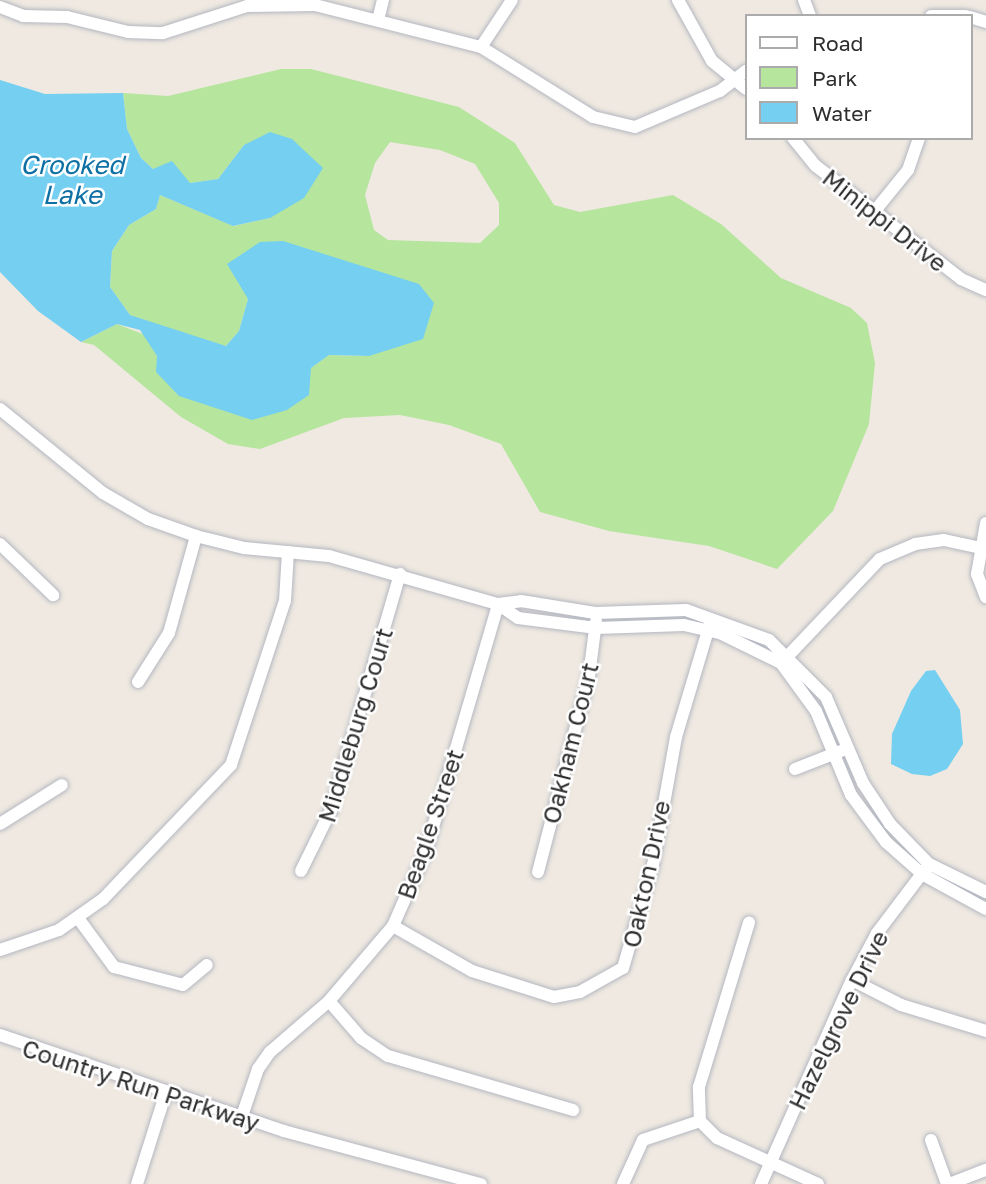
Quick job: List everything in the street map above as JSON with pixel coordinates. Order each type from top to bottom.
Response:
[{"type":"street","points":[[378,20],[383,0]]},
{"type":"street","points":[[481,47],[512,0]]},
{"type":"street","points":[[678,0],[698,42],[744,88]]},
{"type":"street","points":[[0,7],[23,16],[67,17],[128,32],[163,33],[269,1],[315,5],[481,47],[613,125],[658,122],[735,81],[744,73]]},
{"type":"street","name":"Minippi Drive","points":[[795,140],[816,166],[874,212],[961,279],[986,290]]},
{"type":"street","points":[[874,212],[908,170],[918,140]]},
{"type":"street","points":[[0,409],[103,493],[148,519],[196,536],[400,575],[498,604],[518,618],[596,628],[673,624],[722,634],[785,659],[816,711],[869,822],[926,869],[986,909]]},
{"type":"street","points":[[986,523],[977,574],[986,597]]},
{"type":"street","points":[[138,682],[169,633],[196,536]]},
{"type":"street","points":[[785,659],[880,559],[915,544],[944,540],[982,548]]},
{"type":"street","points":[[0,544],[53,595]]},
{"type":"street","points":[[0,950],[78,918],[231,765],[285,601],[288,552]]},
{"type":"street","name":"Middleburg Court","points":[[301,871],[331,810],[400,575]]},
{"type":"street","points":[[498,604],[521,601],[595,613],[650,608],[713,617],[742,626],[785,659],[826,697],[848,749],[890,824],[926,869],[986,892]]},
{"type":"street","name":"Beagle Street","points":[[242,1116],[258,1069],[329,1001],[393,926],[426,851],[498,604]]},
{"type":"street","name":"Oakham Court","points":[[538,872],[589,676],[596,628],[595,613]]},
{"type":"street","name":"Oakton Drive","points":[[393,926],[472,971],[554,997],[580,992],[623,968],[653,865],[676,737],[713,617]]},
{"type":"street","points":[[795,769],[848,749]]},
{"type":"street","points":[[0,824],[62,785]]},
{"type":"street","name":"Hazelgrove Drive","points":[[761,1184],[852,980],[877,933],[926,869]]},
{"type":"street","points":[[78,918],[114,967],[183,985],[208,965]]},
{"type":"street","points":[[749,922],[699,1087],[700,1121],[717,1138],[818,1184]]},
{"type":"street","points":[[852,980],[901,1005],[986,1031]]},
{"type":"street","points":[[329,1001],[361,1038],[388,1056],[573,1110]]},
{"type":"street","name":"Country Run Parkway","points":[[0,1035],[284,1131],[481,1184]]},
{"type":"street","points":[[138,1184],[166,1092]]},
{"type":"street","points":[[623,1184],[643,1140],[700,1121]]},
{"type":"street","points":[[931,1140],[948,1184],[986,1170]]},
{"type":"green space","points":[[281,69],[311,69],[459,107],[515,143],[554,205],[580,212],[673,195],[721,224],[781,278],[851,308],[867,323],[875,363],[869,424],[833,511],[777,569],[709,546],[609,531],[540,512],[501,444],[449,425],[400,415],[344,418],[260,449],[228,444],[181,417],[94,345],[81,342],[117,324],[148,336],[157,356],[311,368],[329,355],[369,356],[248,299],[239,331],[226,346],[184,336],[130,315],[110,287],[112,251],[129,225],[156,209],[160,195],[234,226],[270,218],[244,145],[218,179],[190,183],[153,169],[141,158],[127,129],[123,93],[168,96]],"holes":[[[390,142],[440,150],[475,164],[499,203],[499,225],[480,243],[388,240],[374,230],[365,195],[375,163]]]},
{"type":"water","name":"Crooked Lake","points":[[0,80],[45,94],[123,93],[127,129],[141,158],[153,169],[172,161],[190,183],[218,179],[244,145],[270,132],[292,139],[323,168],[304,198],[270,218],[233,226],[160,195],[156,209],[129,225],[112,251],[110,287],[130,315],[226,346],[239,331],[248,299],[227,264],[260,242],[283,241],[419,284],[434,303],[423,339],[369,356],[329,355],[311,368],[309,395],[287,410],[252,420],[179,396],[156,372],[157,356],[140,330],[117,324],[81,342],[38,311],[0,272]]},
{"type":"water","points":[[935,670],[960,710],[963,744],[947,769],[930,776],[912,774],[891,764],[892,734],[911,691],[926,671]]}]
